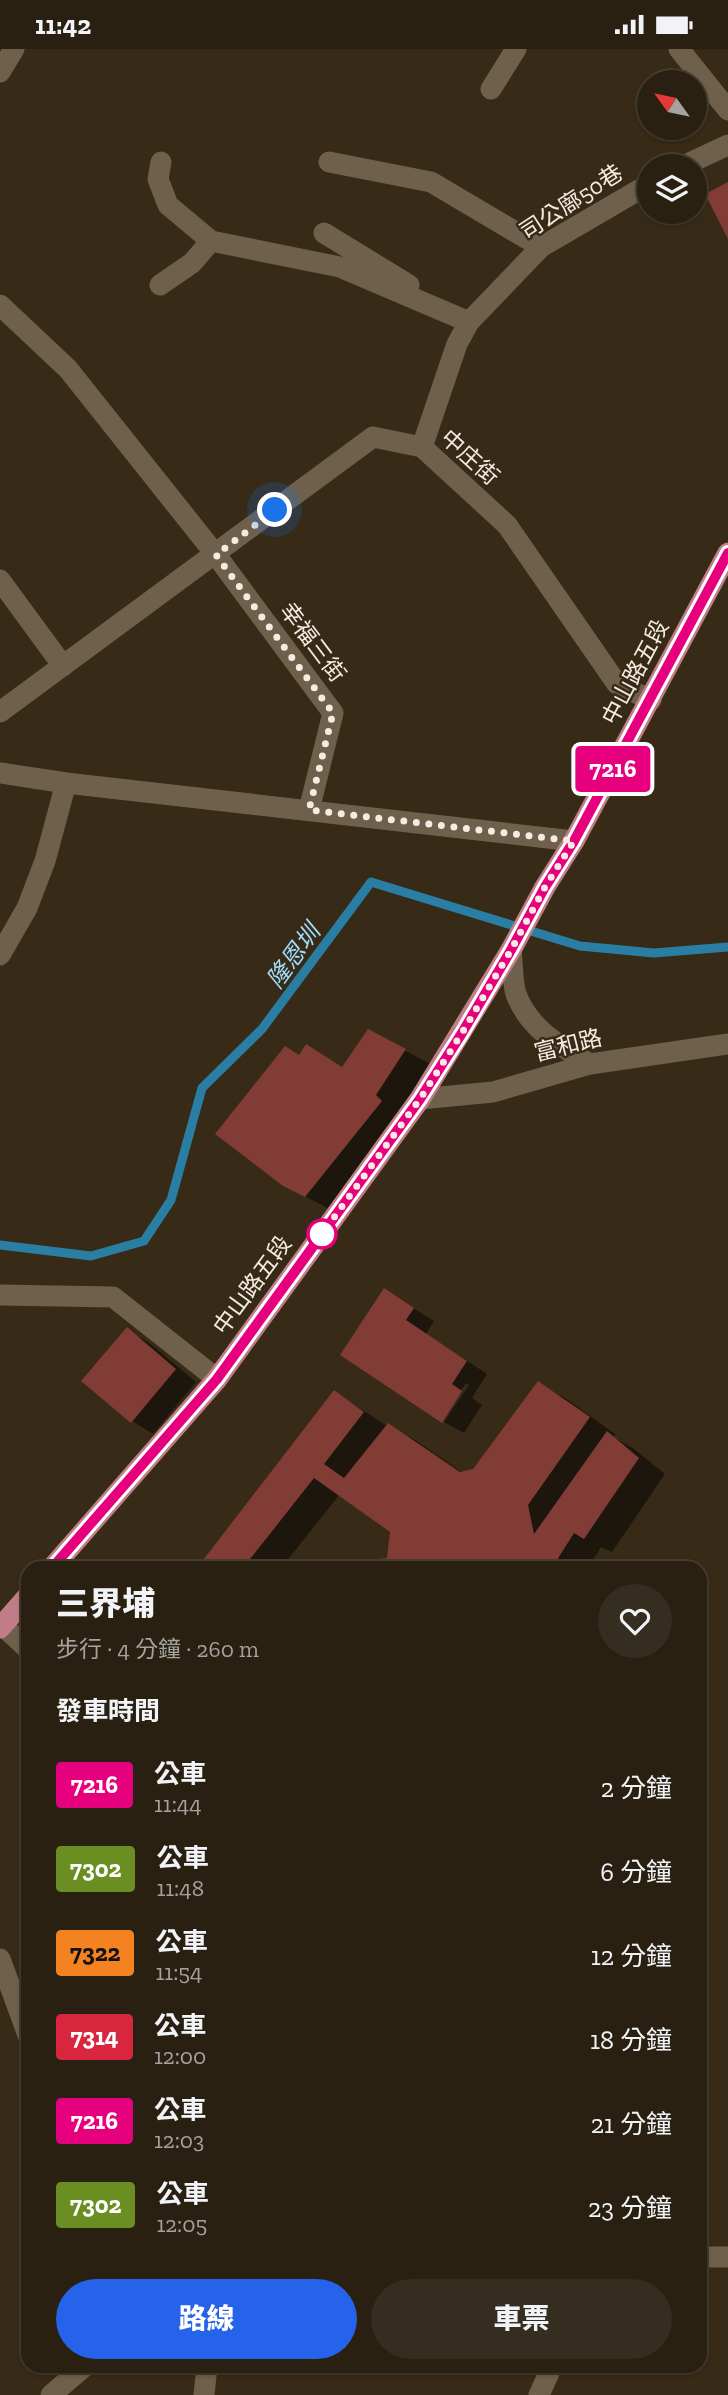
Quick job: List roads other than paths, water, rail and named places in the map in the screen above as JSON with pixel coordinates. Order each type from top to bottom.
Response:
[{"type":"main road","name":"中山路五段","points":[[58,1561],[217,1379],[420,1099],[574,841],[728,553]]},
{"type":"main road","points":[[1,1627],[21,1604]]},
{"type":"street","points":[[0,72],[14,49]]},
{"type":"street","points":[[491,89],[516,49]]},
{"type":"street","points":[[679,49],[728,110]]},
{"type":"street","points":[[707,155],[728,145]]},
{"type":"street","points":[[161,162],[158,179],[168,205],[211,241],[340,267],[469,322]]},
{"type":"street","points":[[329,162],[432,182],[541,247]]},
{"type":"street","name":"司公廍50巷","points":[[422,447],[457,344],[469,322],[541,247],[637,191]]},
{"type":"street","points":[[324,233],[469,322]]},
{"type":"street","points":[[160,285],[192,263],[211,241]]},
{"type":"street","points":[[0,305],[68,369],[216,555]]},
{"type":"street","name":"中庄街","points":[[0,712],[373,437],[422,447],[507,525],[617,684],[651,700]]},
{"type":"street","name":"幸福三街","points":[[216,555],[333,713],[309,810]]},
{"type":"street","points":[[0,580],[63,666]]},
{"type":"street","points":[[0,773],[66,783],[574,841]]},
{"type":"street","points":[[0,955],[27,908],[44,861],[66,783]]},
{"type":"street","points":[[513,947],[516,993],[533,1022],[548,1038],[590,1064]]},
{"type":"street","name":"富和路","points":[[420,1099],[493,1092],[590,1064],[728,1044]]},
{"type":"street","points":[[0,1295],[113,1297],[217,1379]]},
{"type":"street","points":[[1,1627],[21,1643]]},
{"type":"street","points":[[0,1959],[21,2016]]},
{"type":"street","points":[[707,2257],[728,2257]]},
{"type":"street","points":[[51,2395],[77,2373]]},
{"type":"street","points":[[204,2395],[206,2373]]},
{"type":"street","points":[[539,2395],[549,2373]]},
{"type":"waterway","name":"隆恩圳","points":[[0,1245],[91,1256],[144,1241],[171,1200],[202,1088],[262,1029],[371,882],[580,946],[654,953],[728,947]]}]
